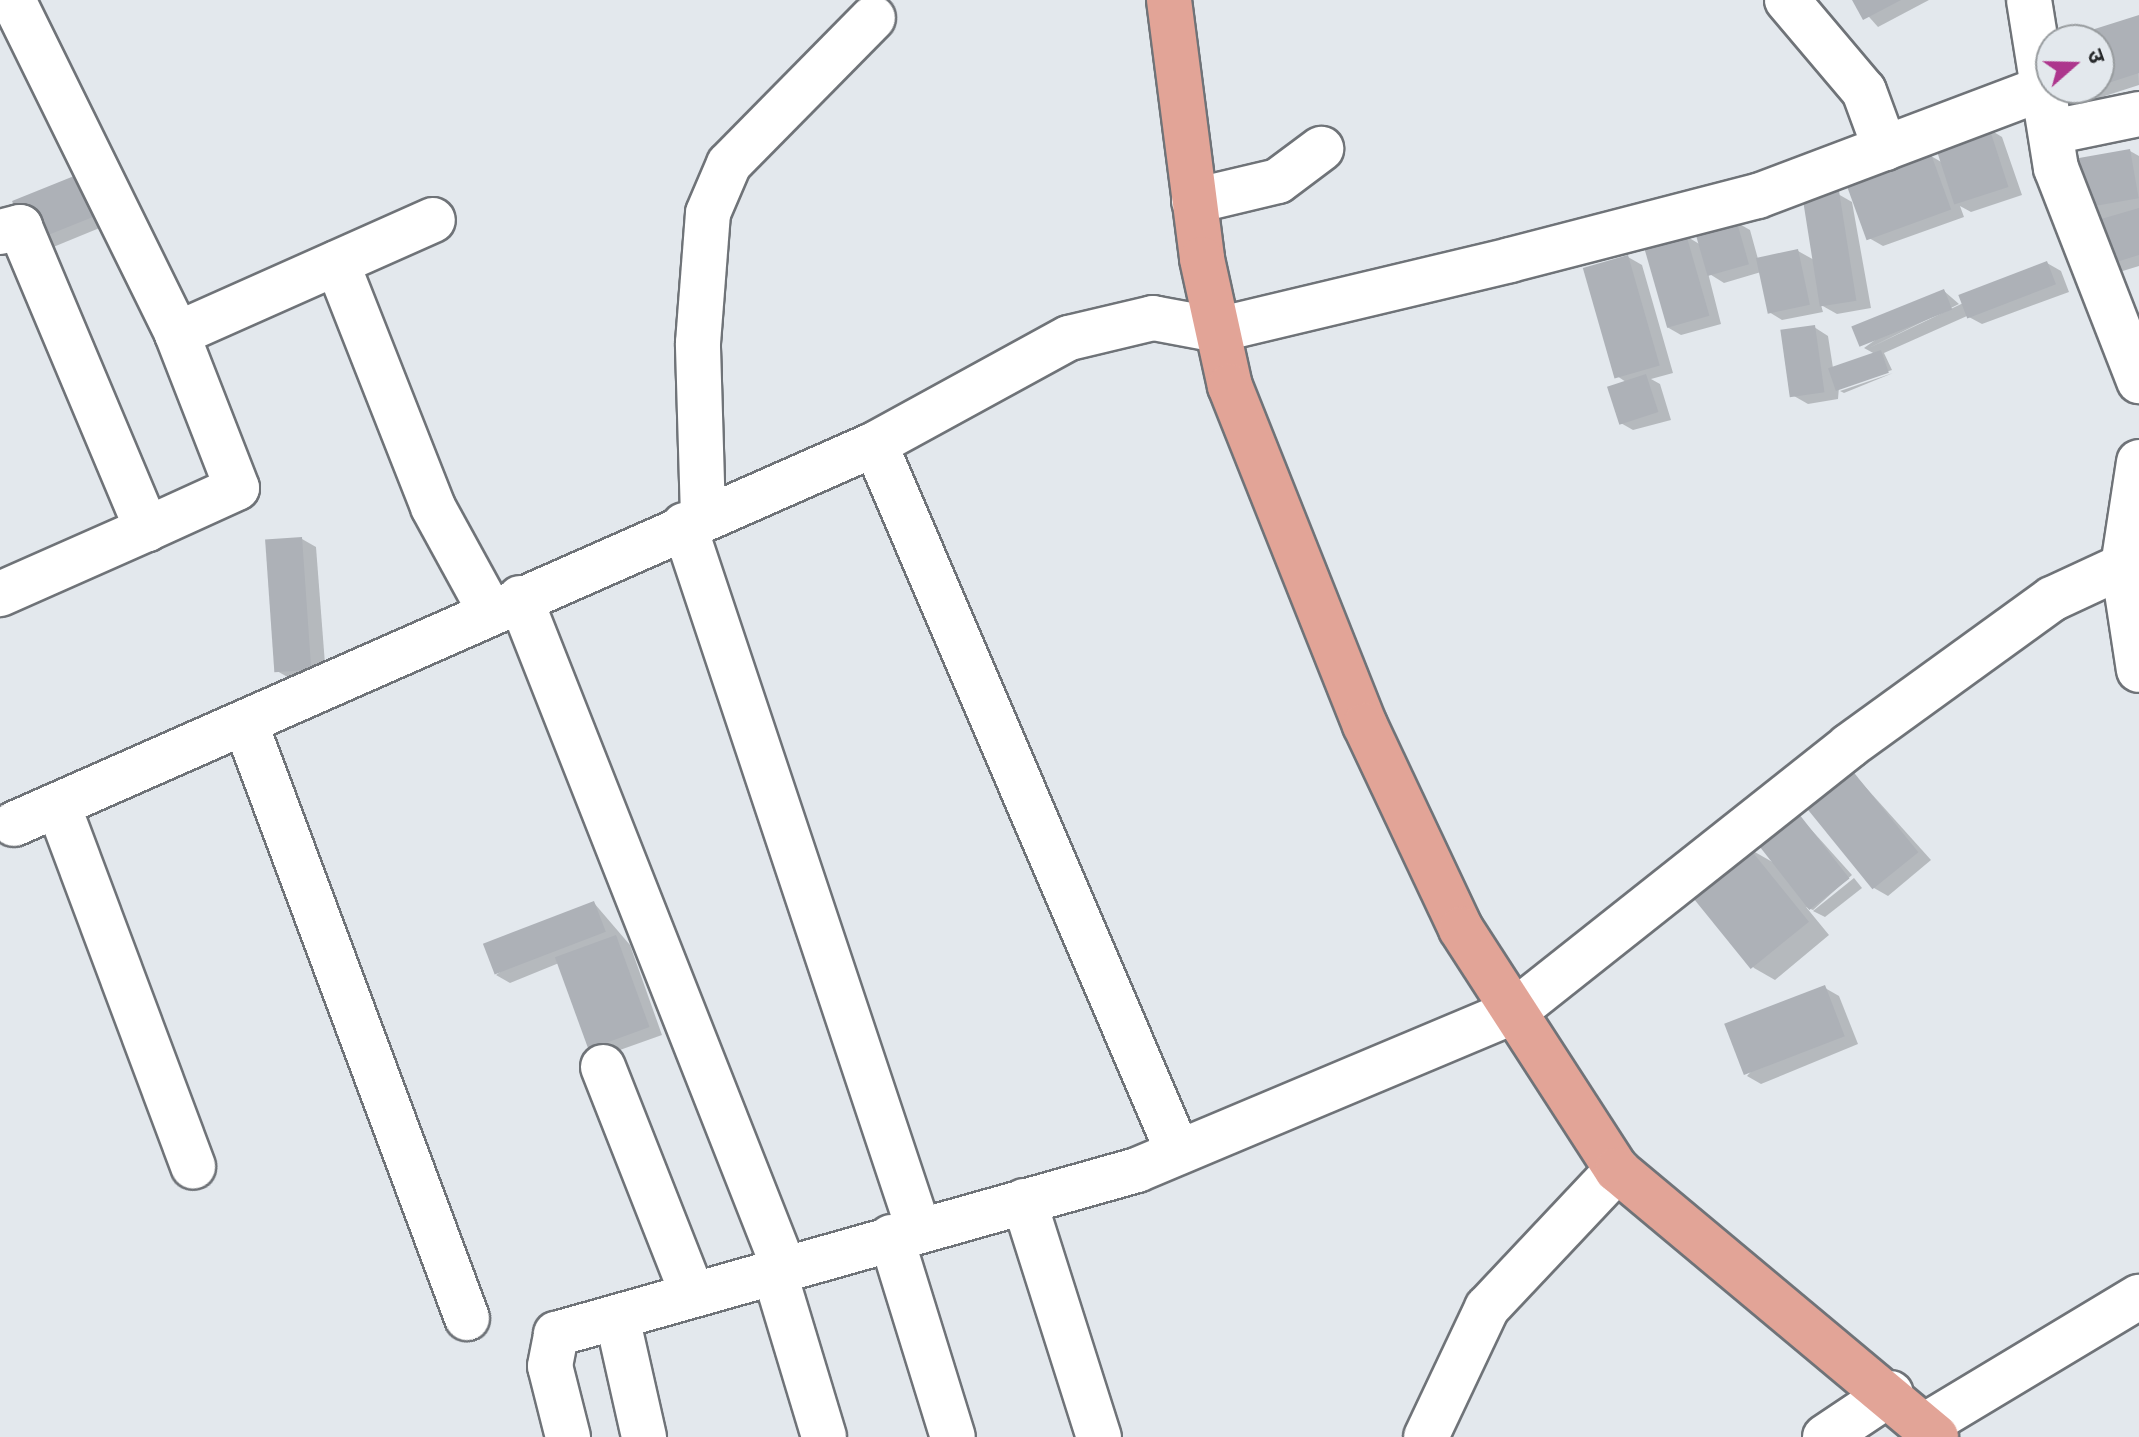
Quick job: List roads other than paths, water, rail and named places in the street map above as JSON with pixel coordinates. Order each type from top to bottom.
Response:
[{"type":"main road","points":[[1169,0],[1194,201],[1230,386],[1365,725],[1461,929],[1617,1170],[1891,1393],[1930,1432]]},
{"type":"street","points":[[0,594],[237,488],[177,334],[13,0]]},
{"type":"street","points":[[1787,0],[1864,91],[1885,148]]},
{"type":"street","points":[[2029,0],[2035,29]]},
{"type":"street","points":[[873,18],[729,164],[708,213],[698,343],[694,520],[905,1234],[953,1437]]},
{"type":"street","points":[[14,824],[246,725],[694,520],[875,444],[1069,338],[1153,318],[1217,330],[1758,196],[2035,92]]},
{"type":"street","points":[[2049,104],[2056,168],[2139,381]]},
{"type":"street","points":[[2052,132],[2139,114]]},
{"type":"street","points":[[1194,201],[1278,181],[1321,149]]},
{"type":"street","points":[[177,334],[433,220]]},
{"type":"street","points":[[0,232],[20,227],[147,529]]},
{"type":"street","points":[[337,263],[433,507],[505,604],[779,1270],[824,1437]]},
{"type":"street","points":[[875,444],[1178,1152]]},
{"type":"street","points":[[2139,462],[2123,566],[2139,670]]},
{"type":"street","points":[[568,1437],[550,1366],[556,1334],[1024,1201],[1178,1152],[1515,1011],[1849,746],[2052,599],[2123,566]]},
{"type":"street","points":[[246,725],[467,1318]]},
{"type":"street","points":[[58,805],[193,1167]]},
{"type":"street","points":[[603,1067],[693,1295]]},
{"type":"street","points":[[1426,1437],[1487,1308],[1617,1170]]},
{"type":"street","points":[[1024,1201],[1099,1437]]},
{"type":"street","points":[[1930,1432],[2139,1297]]},
{"type":"street","points":[[617,1317],[644,1437]]},
{"type":"street","points":[[1825,1437],[1891,1393]]}]
